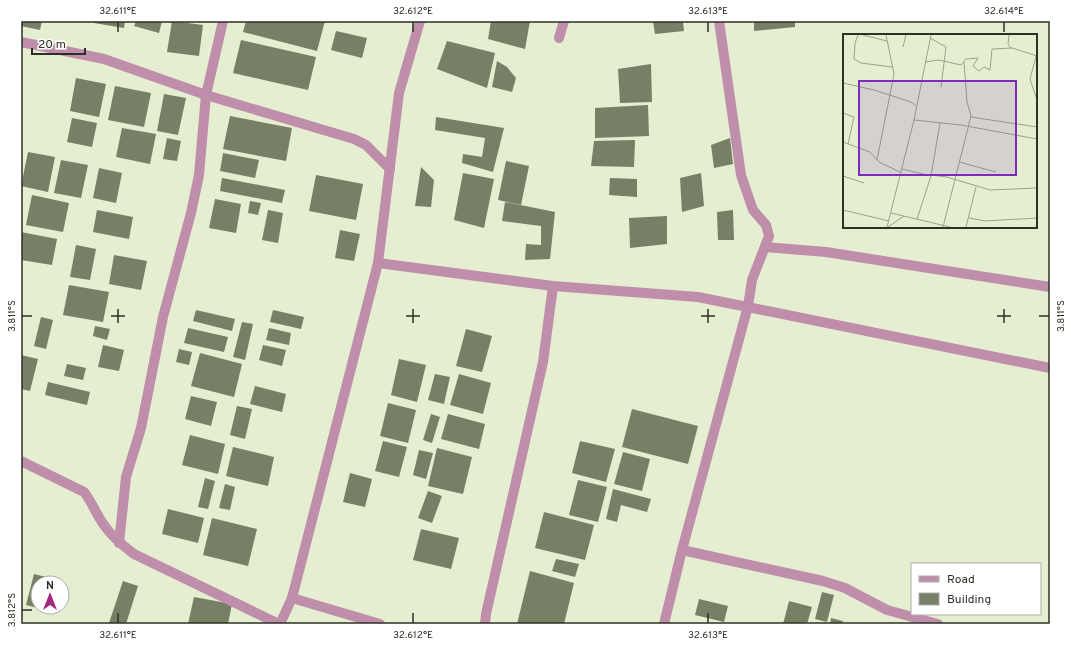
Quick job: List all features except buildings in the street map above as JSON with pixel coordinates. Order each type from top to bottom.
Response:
[{"type":"street","points":[[119,543],[126,477],[141,428],[163,317],[191,213],[199,175],[206,95],[223,21]]},
{"type":"street","points":[[21,461],[84,492],[103,524],[119,543],[140,557],[280,624],[292,598],[378,263],[399,93],[420,21]]},
{"type":"street","points":[[559,38],[564,21]]},
{"type":"street","points":[[664,624],[682,550],[748,306],[752,280],[765,247],[768,232],[766,226],[753,210],[741,176],[720,21]]},
{"type":"street","points":[[21,42],[104,59],[206,95],[354,139],[366,146],[390,169]]},
{"type":"street","points":[[765,247],[826,252],[1050,287]]},
{"type":"street","points":[[378,263],[553,286],[698,297],[1050,368]]},
{"type":"street","points":[[485,624],[486,614],[544,362],[553,286]]},
{"type":"street","points":[[682,550],[823,581],[845,588],[887,610],[938,624]]},
{"type":"street","points":[[292,598],[380,624]]}]
